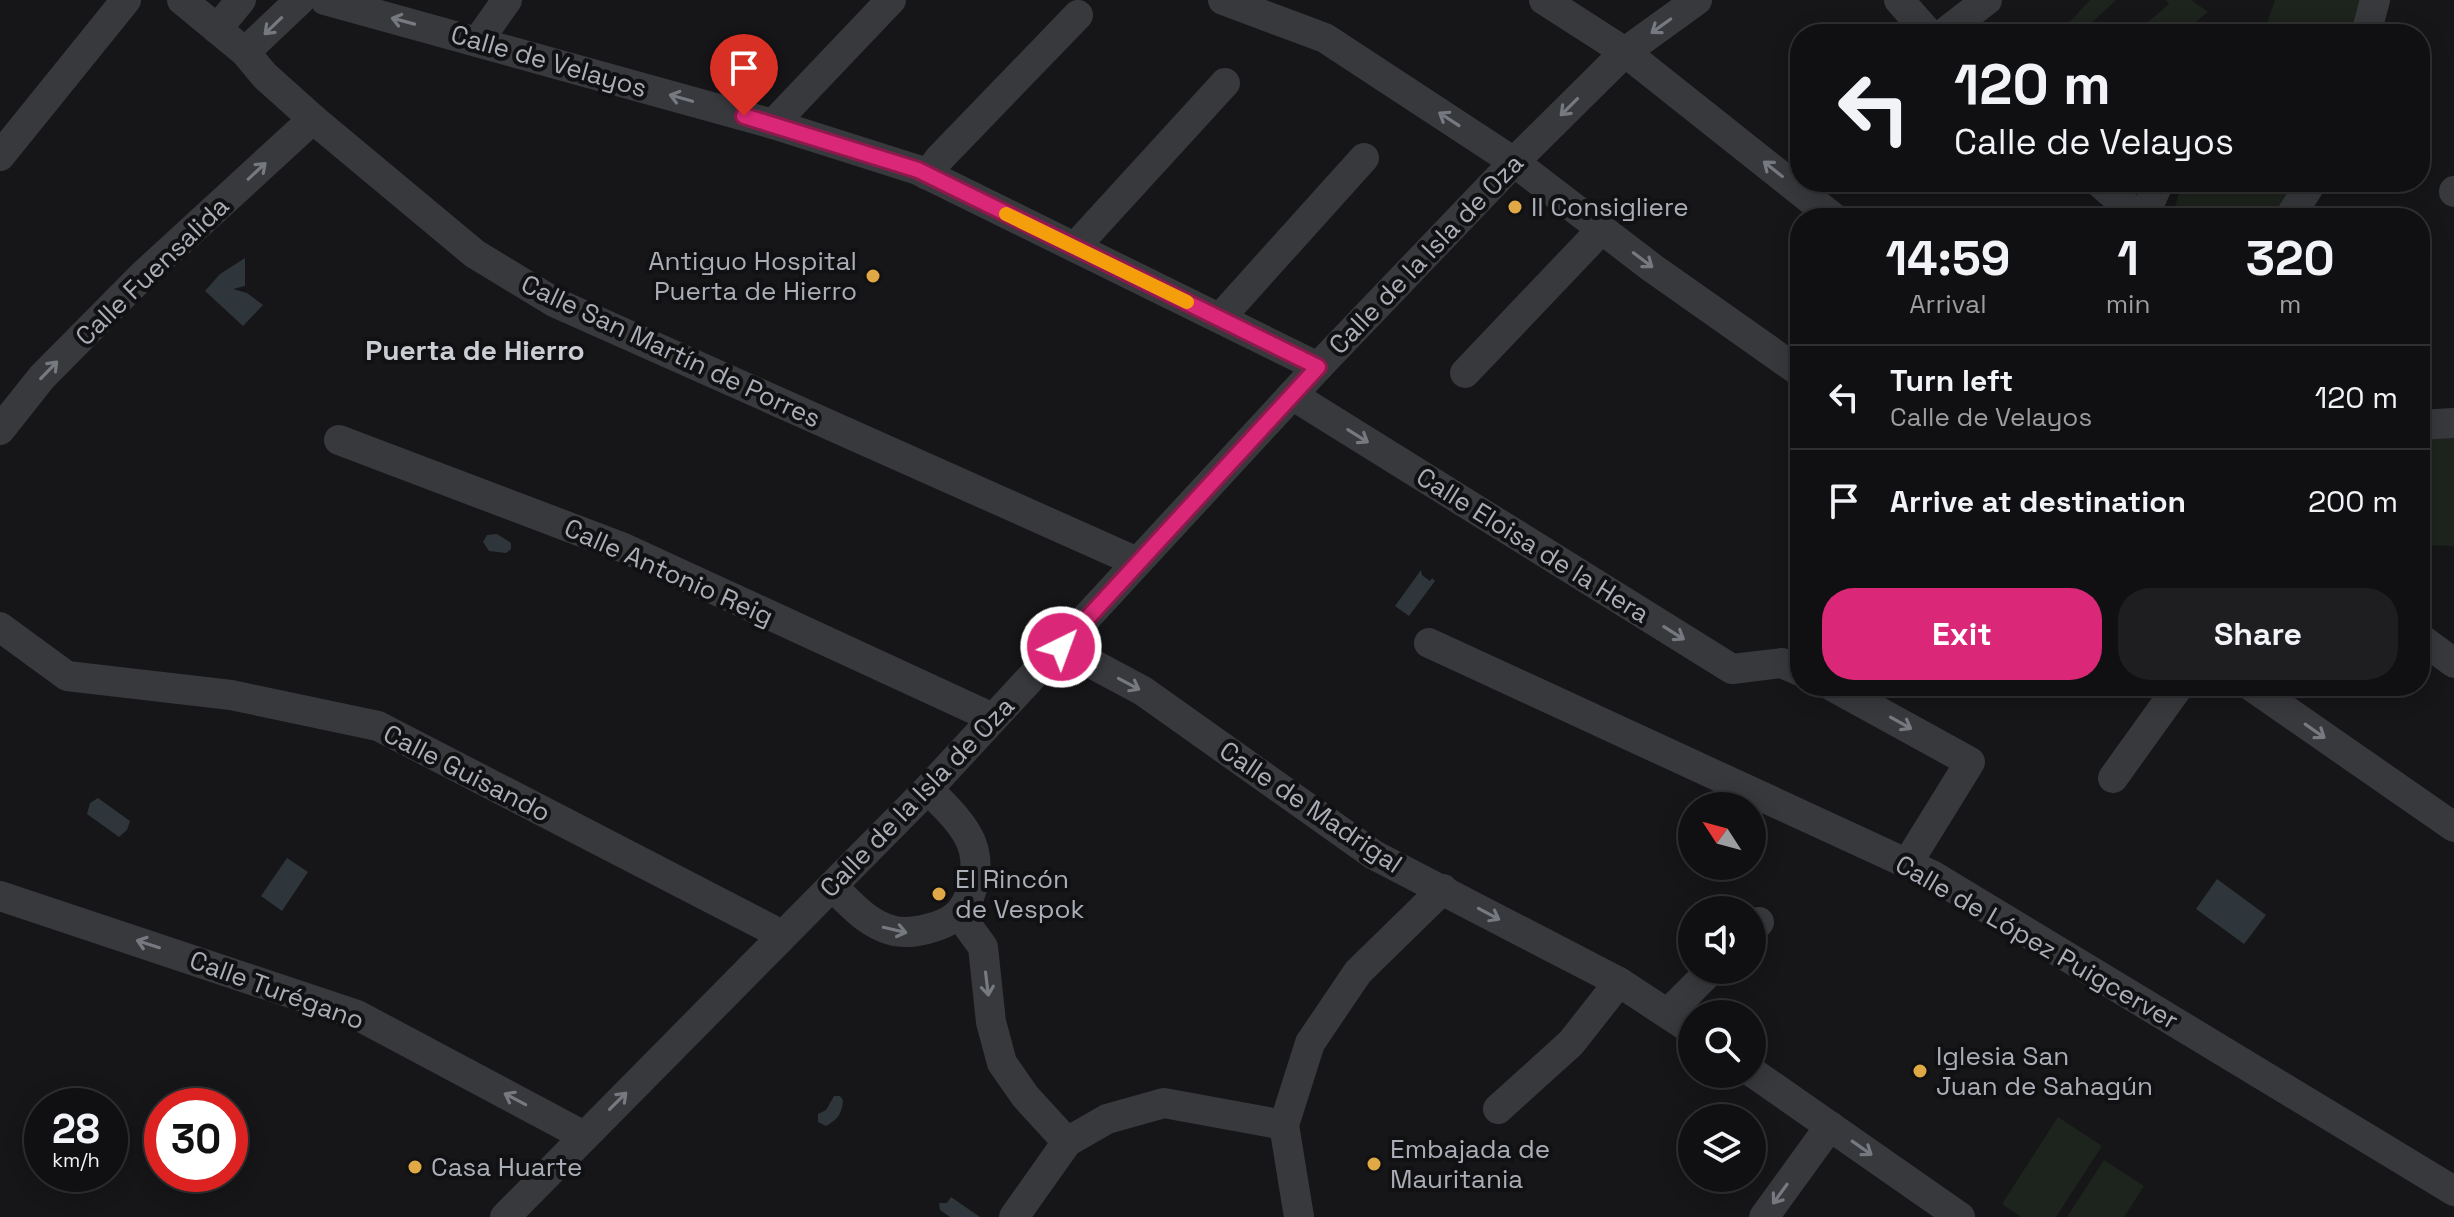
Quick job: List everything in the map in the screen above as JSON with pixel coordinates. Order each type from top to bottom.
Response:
[{"type":"street","points":[[0,156],[126,0]]},
{"type":"street","name":"Calle San Martín de Porres","points":[[182,0],[245,52],[265,76],[313,119],[475,254],[554,302],[1137,562]]},
{"type":"street","points":[[217,29],[241,0]]},
{"type":"street","points":[[245,52],[300,0]]},
{"type":"street","name":"Calle de Velayos","points":[[325,0],[773,124],[927,175],[1318,367]]},
{"type":"street","points":[[478,41],[507,0]]},
{"type":"street","points":[[773,124],[891,0]]},
{"type":"street","points":[[1223,0],[1325,38],[1514,162],[1790,365]]},
{"type":"street","points":[[1544,0],[1625,52],[1790,183]]},
{"type":"street","name":"Calle de la Isla de Oza","points":[[505,1217],[928,789],[1318,367],[1514,162],[1625,52],[1697,0]]},
{"type":"street","points":[[1899,0],[1920,24]]},
{"type":"street","points":[[1956,24],[1987,0]]},
{"type":"street","points":[[2369,24],[2375,0]]},
{"type":"street","points":[[927,175],[1078,15]]},
{"type":"street","points":[[1075,247],[1225,83]]},
{"type":"street","name":"Calle Fuensalida","points":[[0,430],[42,377],[142,276],[313,119]]},
{"type":"street","points":[[1220,318],[1364,158]]},
{"type":"street","points":[[1801,192],[1821,208]]},
{"type":"street","points":[[2111,192],[2129,208]]},
{"type":"street","points":[[1465,373],[1602,229]]},
{"type":"street","name":"Calle Eloisa de la Hera","points":[[1292,395],[1732,669],[1790,667]]},
{"type":"street","points":[[2430,424],[2454,423]]},
{"type":"street","name":"Calle Antonio Reig","points":[[339,440],[624,548],[993,718]]},
{"type":"street","name":"Calle Guisando","points":[[0,627],[67,676],[231,695],[378,726],[782,935]]},
{"type":"street","name":"Calle de López Puigcerver","points":[[1429,643],[1932,875],[2454,1191]]},
{"type":"street","points":[[2430,645],[2454,663]]},
{"type":"street","name":"Calle de Madrigal","points":[[1061,647],[1143,691],[1374,855],[1619,982],[1678,1020]]},
{"type":"street","points":[[1850,696],[1970,762],[1907,864]]},
{"type":"street","points":[[2113,778],[2172,696]]},
{"type":"street","points":[[2265,696],[2454,827]]},
{"type":"street","points":[[832,886],[865,917],[893,931],[911,933],[936,926],[959,914],[971,892],[975,874],[972,844],[957,819],[928,789]]},
{"type":"street","points":[[1299,1217],[1284,1125],[1310,1043],[1358,972],[1443,889]]},
{"type":"street","name":"Calle Turégano","points":[[0,896],[357,1015],[584,1136]]},
{"type":"street","points":[[959,914],[983,947],[991,1022],[1002,1063],[1025,1096],[1067,1142]]},
{"type":"street","points":[[1498,1109],[1571,1043],[1619,982]]},
{"type":"street","points":[[1766,1082],[1960,1217]]},
{"type":"street","points":[[1014,1217],[1067,1142],[1107,1119],[1164,1103],[1284,1125]]},
{"type":"street","points":[[1764,1217],[1830,1126]]},
{"type":"street","points":[[2451,1217],[2454,1211]]},
{"type":"shaded area","points":[[2090,0],[2116,0],[2091,24],[2068,24]]},
{"type":"shaded area","points":[[2166,0],[2191,0],[2208,12],[2193,24],[2146,24],[2169,4]]},
{"type":"shaded area","points":[[2275,0],[2361,0],[2355,24],[2267,24]]},
{"type":"shaded area","points":[[2180,192],[2293,192],[2282,208],[2174,208]]},
{"type":"shaded area","points":[[245,258],[245,286],[233,289],[247,293],[263,305],[243,326],[205,291],[220,274]]},
{"type":"shaded area","points":[[2454,435],[2454,546],[2430,545],[2430,438]]},
{"type":"shaded area","points":[[497,534],[511,543],[511,549],[506,553],[489,551],[483,542],[487,535]]},
{"type":"shaded area","points":[[1421,570],[1422,575],[1435,581],[1409,616],[1395,606]]},
{"type":"shaded area","points":[[98,798],[130,821],[127,830],[119,837],[87,814],[90,803]]},
{"type":"shaded area","points":[[287,858],[308,872],[282,911],[261,896]]},
{"type":"shaded area","points":[[2217,879],[2266,915],[2244,944],[2196,909]]},
{"type":"shaded area","points":[[834,1096],[840,1096],[843,1100],[842,1109],[826,1126],[818,1122],[818,1114],[826,1110]]},
{"type":"shaded area","points":[[2058,1117],[2102,1146],[2056,1217],[2021,1217],[2002,1204]]},
{"type":"shaded area","points":[[2104,1160],[2144,1186],[2124,1217],[2067,1217]]},
{"type":"shaded area","points":[[951,1197],[980,1217],[950,1217],[940,1210],[939,1203],[947,1203]]},
{"type":"slow traffic","points":[[1006,214],[1187,302]]},
{"type":"place","name":"Il Consigliere","points":[[1515,207]]},
{"type":"place","name":"Antiguo Hospital Puerta de Hierro","points":[[873,276]]},
{"type":"place","name":"El Rincón de Vespok","points":[[939,894]]},
{"type":"place","name":"Iglesia San Juan de Sahagún","points":[[1920,1071]]},
{"type":"place","name":"Embajada de Mauritania","points":[[1374,1164]]},
{"type":"place","name":"Casa Huarte","points":[[415,1167]]},
{"type":"district","name":"Puerta de Hierro","points":[[475,350]]},
{"type":"route","points":[[744,116],[918,170],[1318,367],[1061,647]]}]
